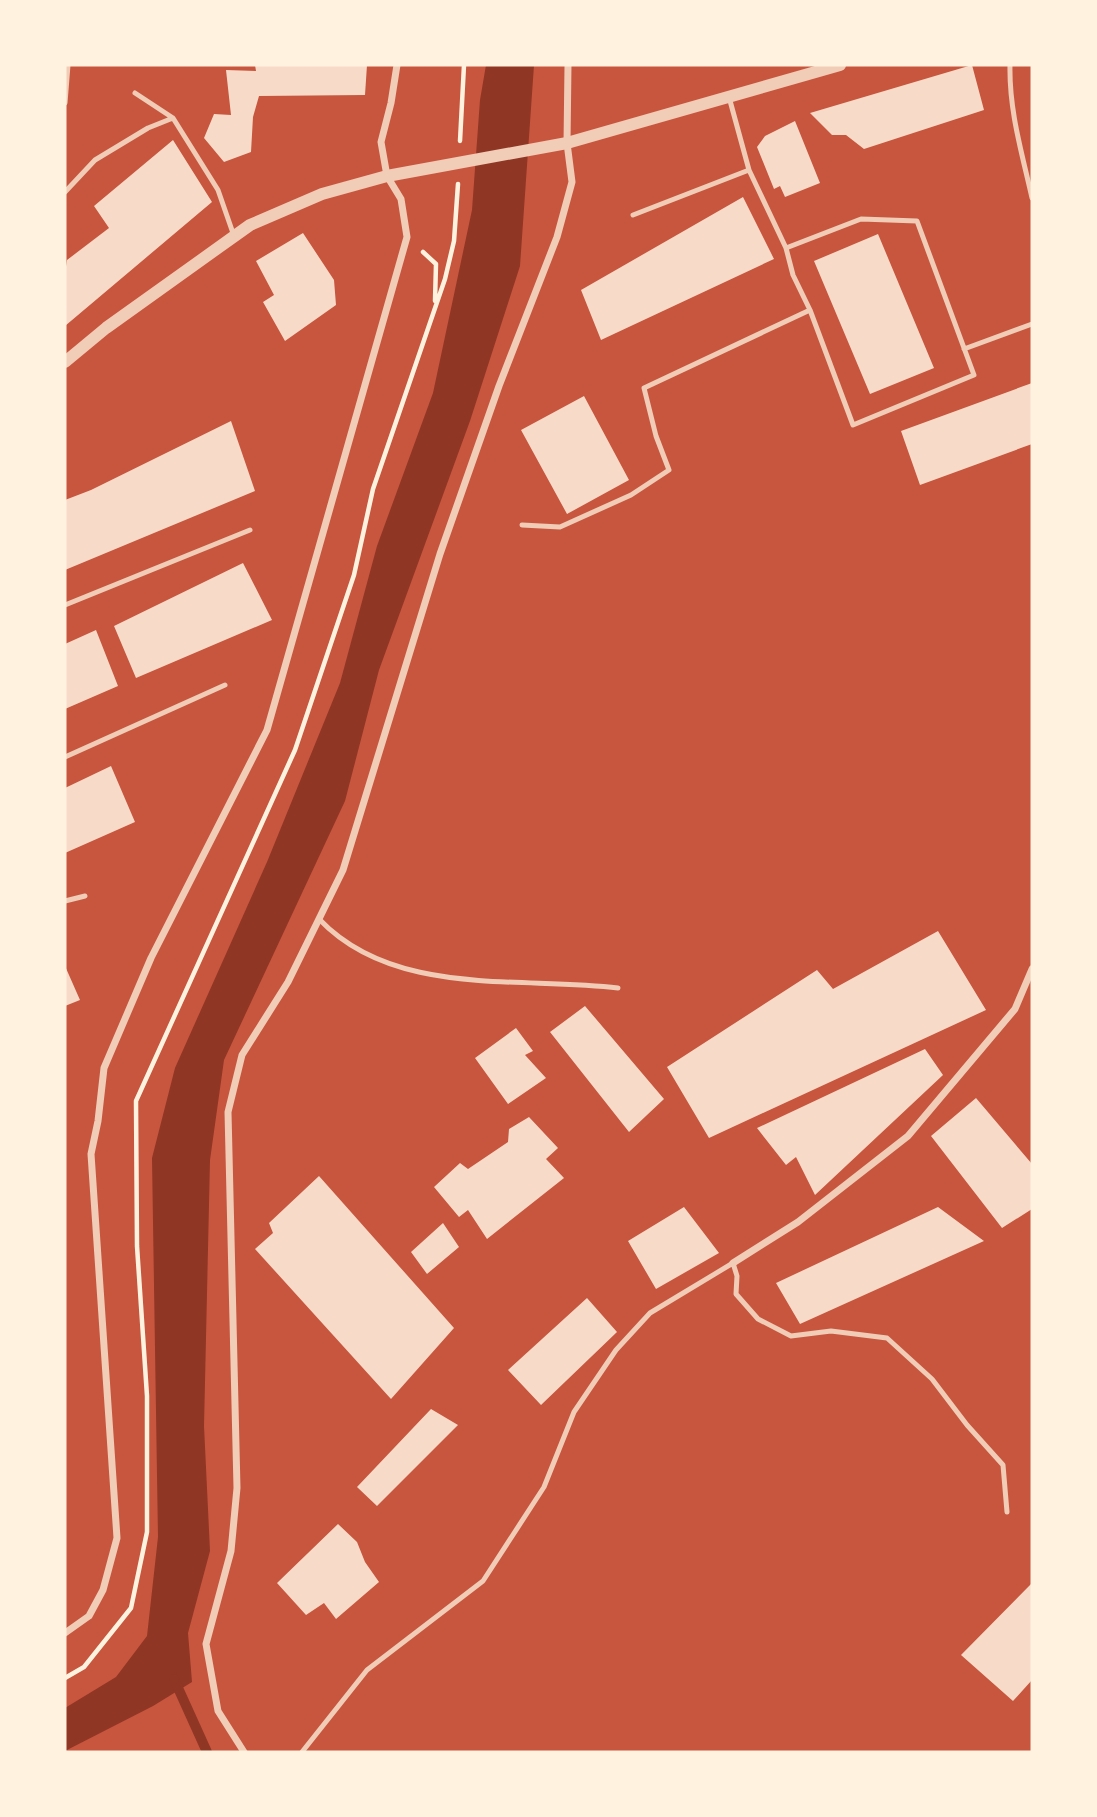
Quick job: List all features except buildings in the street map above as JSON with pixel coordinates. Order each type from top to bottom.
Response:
[{"type":"street","points":[[65,1633],[89,1616],[103,1590],[117,1538],[91,1154],[104,1068],[151,958],[267,730],[407,237],[401,199],[387,176],[380,142],[391,103],[397,65]]},
{"type":"street","points":[[244,1752],[218,1711],[206,1644],[231,1551],[237,1488],[228,1112],[242,1055],[288,982],[343,870],[440,554],[499,386],[557,237],[572,182],[567,143],[568,65]]},
{"type":"street","points":[[65,362],[106,328],[250,225],[322,194],[387,176],[567,143],[839,65]]},
{"type":"street","points":[[733,1263],[798,1222],[908,1136],[1015,1009],[1032,969]]},
{"type":"lane","points":[[65,103],[68,65]]},
{"type":"lane","points":[[1010,65],[1014,122],[1032,198]]},
{"type":"lane","points":[[135,93],[173,118],[218,190],[234,237]]},
{"type":"lane","points":[[729,97],[749,170],[786,248],[793,275],[810,310],[853,425],[974,374],[917,221],[861,219],[786,248]]},
{"type":"lane","points":[[65,192],[95,160],[148,128],[173,118]]},
{"type":"lane","points":[[633,215],[749,170]]},
{"type":"lane","points":[[522,525],[560,527],[631,495],[669,470],[656,436],[644,388],[810,310]]},
{"type":"lane","points":[[964,349],[1032,324]]},
{"type":"lane","points":[[65,606],[250,530]]},
{"type":"lane","points":[[65,757],[225,685]]},
{"type":"lane","points":[[65,901],[85,895]]},
{"type":"lane","points":[[319,919],[335,935],[377,960],[462,981],[534,982],[618,988]]},
{"type":"lane","points":[[302,1752],[367,1670],[483,1581],[544,1487],[574,1412],[616,1350],[650,1313],[733,1263],[737,1276],[736,1294],[758,1319],[791,1336],[831,1331],[887,1338],[932,1379],[1003,1465],[1007,1512]]},
{"type":"path","points":[[407,237],[436,264],[435,306]]},
{"type":"path","points":[[65,1678],[84,1667],[131,1608],[147,1532],[147,1396],[136,1246],[136,1101],[295,750],[354,575],[373,489],[445,279],[454,241]]},
{"type":"shaded area","points":[[486,65],[534,65],[520,266],[470,421],[379,670],[345,801],[224,1060],[210,1160],[204,1426],[210,1551],[188,1633],[192,1682],[153,1706],[65,1751],[65,1708],[116,1677],[147,1636],[158,1537],[152,1158],[175,1068],[267,862],[340,683],[377,546],[433,393],[472,210],[480,100]]},
{"type":"waterway","points":[[174,1679],[207,1752]]}]
